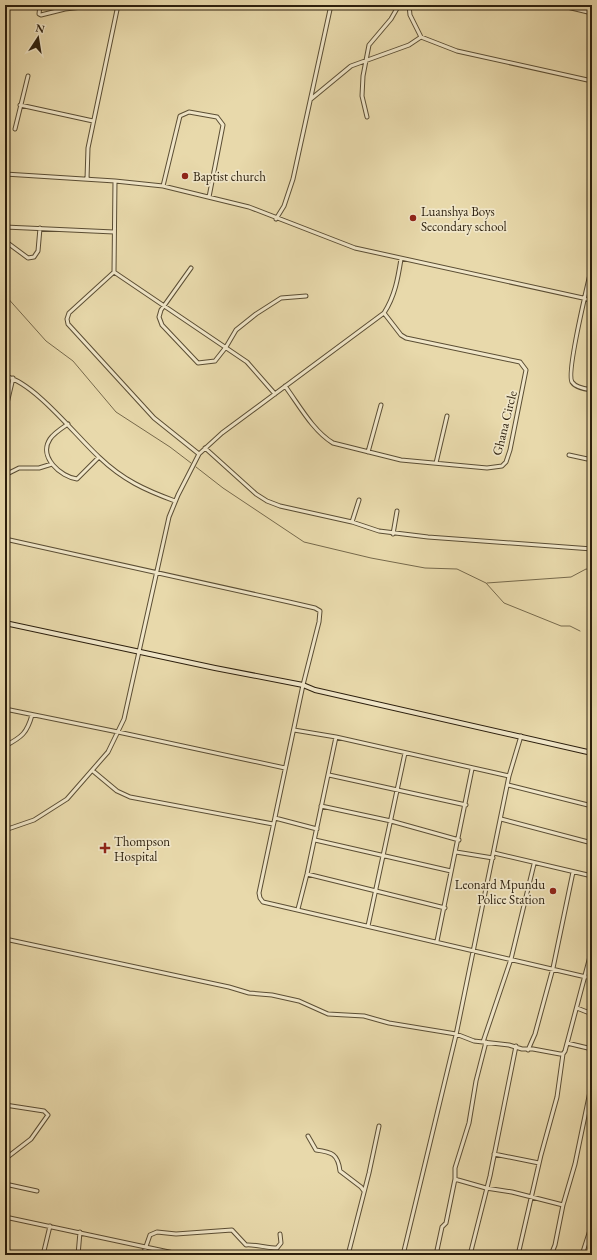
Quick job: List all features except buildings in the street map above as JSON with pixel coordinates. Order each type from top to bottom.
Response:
[{"type":"street","points":[[40,5],[39,14],[41,15],[66,9],[99,5]]},
{"type":"street","points":[[87,179],[88,148],[118,5]]},
{"type":"street","points":[[276,218],[284,206],[293,179],[312,99],[331,5]]},
{"type":"street","points":[[367,117],[362,96],[365,61],[369,45],[391,19],[399,5]]},
{"type":"street","points":[[409,5],[414,25],[421,37],[457,51],[592,81]]},
{"type":"street","points":[[561,5],[592,13]]},
{"type":"street","points":[[312,99],[350,66],[409,45],[421,37]]},
{"type":"street","points":[[15,129],[28,76]]},
{"type":"street","points":[[20,105],[93,121]]},
{"type":"street","points":[[163,186],[180,116],[189,112],[217,117],[223,125],[210,197]]},
{"type":"street","points":[[5,174],[115,180],[163,186],[249,207],[355,248],[592,300]]},
{"type":"street","points":[[115,180],[114,272],[69,313],[67,319],[68,324],[154,418],[199,454]]},
{"type":"street","points":[[5,227],[114,232]]},
{"type":"street","points":[[5,241],[28,258],[31,258],[36,255],[38,251],[40,228]]},
{"type":"street","points":[[5,830],[34,820],[55,808],[75,791],[108,752],[124,719],[156,573],[175,501],[199,454],[222,433],[384,313],[392,302],[401,259]]},
{"type":"street","points":[[592,266],[575,347],[571,378],[573,384],[592,390]]},
{"type":"street","points":[[191,268],[159,317],[162,325],[198,363],[215,361],[240,326],[273,303],[282,298],[306,296]]},
{"type":"street","points":[[114,272],[255,368],[275,394]]},
{"type":"street","name":"Ghana Circle","points":[[285,386],[325,438],[333,443],[407,461],[487,468],[502,466],[506,462],[526,370],[525,366],[520,362],[406,338],[401,335],[384,313]]},
{"type":"street","points":[[5,376],[23,383],[68,424],[99,457],[121,476],[146,491],[175,501]]},
{"type":"street","points":[[5,412],[13,378]]},
{"type":"street","points":[[368,452],[381,405]]},
{"type":"street","points":[[436,463],[447,416]]},
{"type":"street","points":[[68,424],[50,439],[47,453],[52,464],[70,478],[77,479],[99,457]]},
{"type":"street","points":[[205,448],[256,494],[267,501],[280,506],[352,522],[378,532],[592,549]]},
{"type":"street","points":[[569,455],[592,460]]},
{"type":"street","points":[[5,474],[19,468],[39,468],[52,464]]},
{"type":"street","points":[[352,522],[359,500]]},
{"type":"street","points":[[393,534],[397,511]]},
{"type":"street","points":[[5,539],[318,609],[320,615],[319,622],[303,685],[273,824],[260,898],[263,902],[554,968],[586,977]]},
{"type":"street","points":[[5,623],[214,668],[303,685],[315,690],[592,752]]},
{"type":"street","points":[[5,709],[285,768],[286,765]]},
{"type":"street","points":[[5,746],[28,730],[32,715]]},
{"type":"street","points":[[294,730],[336,737],[472,769],[509,776]]},
{"type":"street","points":[[403,1255],[456,1034],[509,776],[522,736]]},
{"type":"street","points":[[298,909],[308,874],[318,829],[321,806],[336,737]]},
{"type":"street","points":[[368,926],[377,891],[405,753]]},
{"type":"street","points":[[437,941],[466,805],[472,769]]},
{"type":"street","points":[[93,771],[117,791],[130,797],[273,824]]},
{"type":"street","points":[[329,774],[466,805]]},
{"type":"street","points":[[508,785],[592,806]]},
{"type":"street","points":[[321,806],[391,821],[458,840]]},
{"type":"street","points":[[275,818],[318,829]]},
{"type":"street","points":[[501,819],[592,842]]},
{"type":"street","points":[[315,840],[384,857],[451,871]]},
{"type":"street","points":[[456,852],[493,858]]},
{"type":"street","points":[[494,853],[534,864],[592,876]]},
{"type":"street","points":[[436,1255],[442,1227],[446,1223],[455,1179],[455,1168],[469,1123],[476,1081],[485,1042],[511,959],[534,864]]},
{"type":"street","points":[[528,1050],[535,1034],[538,1017],[554,968],[573,872]]},
{"type":"street","points":[[308,874],[444,908]]},
{"type":"street","points":[[5,939],[229,987],[249,994],[272,995],[299,1001],[328,1014],[364,1016],[389,1023],[456,1034],[474,1041],[564,1054]]},
{"type":"street","points":[[518,1255],[539,1163],[557,1097],[564,1054],[586,977],[592,948]]},
{"type":"street","points":[[577,1008],[592,1014]]},
{"type":"street","points":[[567,1043],[592,1049]]},
{"type":"street","points":[[470,1255],[490,1176],[516,1046]]},
{"type":"street","points":[[551,1255],[555,1245],[563,1205],[575,1164],[592,1082]]},
{"type":"street","points":[[5,1105],[44,1111],[48,1114],[31,1139],[5,1159]]},
{"type":"street","points":[[348,1255],[379,1126]]},
{"type":"street","points":[[308,1136],[316,1150],[334,1155],[339,1161],[340,1171],[361,1186],[364,1191]]},
{"type":"street","points":[[494,1154],[539,1163]]},
{"type":"street","points":[[455,1179],[486,1188],[563,1205]]},
{"type":"street","points":[[5,1184],[36,1191]]},
{"type":"street","points":[[5,1217],[183,1255]]},
{"type":"street","points":[[582,1255],[592,1224]]},
{"type":"street","points":[[43,1255],[50,1226]]},
{"type":"street","points":[[143,1255],[150,1236],[157,1232],[176,1234],[232,1230],[246,1245],[251,1244],[261,1248],[277,1248],[281,1244],[280,1234]]},
{"type":"street","points":[[78,1255],[80,1232]]},
{"type":"street","points":[[5,1247],[5,1254]]},
{"type":"waterway","points":[[5,295],[46,341],[73,361],[116,412],[170,447],[191,463]]},
{"type":"waterway","points":[[196,467],[223,488],[304,542],[371,558],[425,568],[457,569],[486,583],[504,603],[561,626],[570,626],[580,631]]},
{"type":"waterway","points":[[487,583],[571,577],[586,569],[592,570]]},
{"type":"place","name":"Baptist church","points":[[185,176]]},
{"type":"place","name":"Luanshya Boys Secondary school","points":[[413,218]]},
{"type":"place","name":"Thompson Hospital","points":[[105,848]]},
{"type":"place","name":"Leonard Mpundu Police Station","points":[[553,891]]}]
